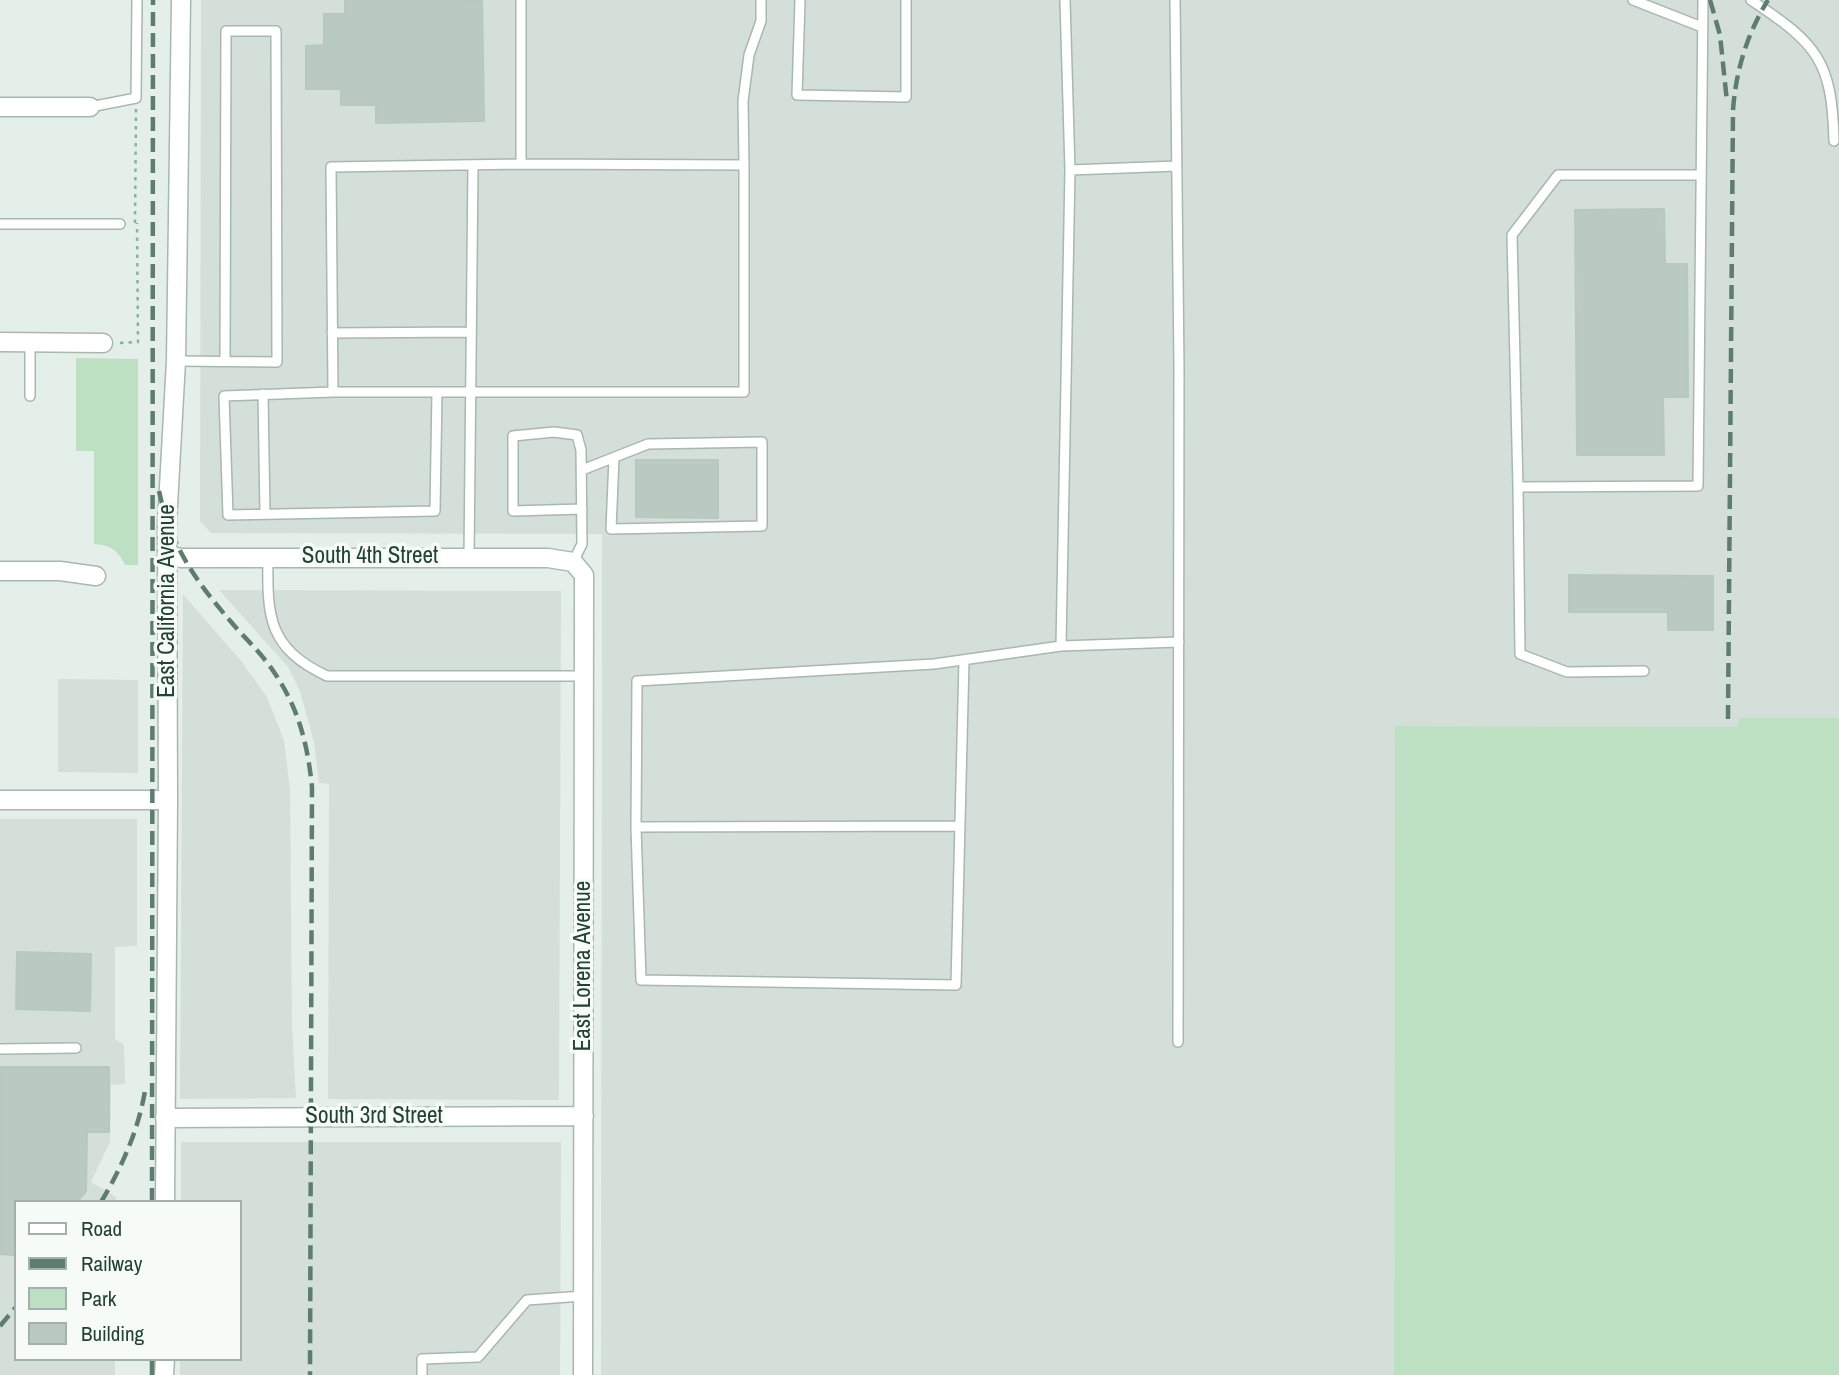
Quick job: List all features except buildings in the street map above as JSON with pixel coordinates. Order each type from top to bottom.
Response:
[{"type":"street","name":"East California Avenue","points":[[165,1200],[167,555],[176,361],[181,0]]},
{"type":"street","points":[[0,107],[90,107]]},
{"type":"street","points":[[0,342],[103,343]]},
{"type":"street","name":"South 4th Street","points":[[167,555],[182,558],[548,558],[573,562]]},
{"type":"street","name":"East Lorena Avenue","points":[[573,562],[584,575],[583,1375]]},
{"type":"street","points":[[0,571],[70,571],[96,576]]},
{"type":"street","points":[[0,800],[168,800]]},
{"type":"street","name":"South 3rd Street","points":[[165,1118],[584,1116]]},
{"type":"lane","points":[[90,107],[136,98],[137,0]]},
{"type":"lane","points":[[521,0],[521,164]]},
{"type":"lane","points":[[437,392],[435,511],[228,515],[223,396],[333,392],[437,392],[471,392],[744,393],[743,101],[749,55],[761,21],[761,0]]},
{"type":"lane","points":[[800,0],[797,95],[905,97],[906,0]]},
{"type":"lane","points":[[1061,646],[1070,170],[1065,0]]},
{"type":"lane","points":[[1175,0],[1179,642],[1178,1042]]},
{"type":"lane","points":[[1633,0],[1702,27]]},
{"type":"lane","points":[[1518,487],[1698,486],[1703,0]]},
{"type":"lane","points":[[1751,0],[1784,22],[1822,62],[1829,83],[1834,141]]},
{"type":"lane","points":[[176,361],[277,362],[275,30],[226,31],[225,361]]},
{"type":"lane","points":[[469,558],[473,165]]},
{"type":"lane","points":[[333,392],[331,167],[744,165]]},
{"type":"lane","points":[[1070,170],[1177,166]]},
{"type":"lane","points":[[1644,671],[1567,672],[1520,654],[1512,235],[1558,174],[1701,175]]},
{"type":"lane","points":[[0,224],[120,224]]},
{"type":"lane","points":[[332,333],[471,332]]},
{"type":"lane","points":[[30,342],[30,396]]},
{"type":"lane","points":[[262,394],[265,514]]},
{"type":"lane","points":[[573,562],[582,544],[582,509],[582,470],[577,435],[554,432],[513,436],[513,511],[582,509]]},
{"type":"lane","points":[[582,470],[648,444],[762,442],[762,526],[611,529],[614,458]]},
{"type":"lane","points":[[268,556],[267,600],[276,637],[305,665],[327,676],[584,676]]},
{"type":"lane","points":[[964,660],[957,985],[641,980],[636,827],[637,681],[920,665],[1061,646],[1179,642]]},
{"type":"lane","points":[[636,827],[960,826]]},
{"type":"lane","points":[[0,1049],[76,1048]]},
{"type":"lane","points":[[422,1375],[422,1359],[478,1357],[527,1300],[583,1296]]},
{"type":"path","points":[[103,343],[138,342],[136,98]]},
{"type":"path","points":[[120,224],[137,223]]},
{"type":"shaded area","points":[[201,0],[1839,0],[1839,718],[1739,718],[1739,727],[1395,726],[1394,1375],[601,1375],[602,534],[211,533],[200,521]]},
{"type":"shaded area","points":[[219,590],[561,591],[559,1100],[328,1099],[329,784],[319,783],[314,742],[300,691],[288,667]]},
{"type":"shaded area","points":[[183,594],[241,661],[267,697],[284,741],[290,790],[292,1026],[296,1098],[180,1099]]},
{"type":"shaded area","points":[[58,679],[138,680],[138,773],[58,772]]},
{"type":"shaded area","points":[[0,819],[137,819],[137,946],[115,947],[115,1039],[124,1045],[125,1084],[111,1085],[110,1142],[91,1182],[116,1197],[116,1200],[14,1200],[14,1361],[115,1361],[115,1375],[0,1375]]},
{"type":"shaded area","points":[[181,1142],[561,1142],[560,1375],[180,1375],[180,1361],[242,1361],[242,1200],[181,1200]]},
{"type":"green space","points":[[76,358],[138,359],[138,565],[125,565],[113,549],[94,544],[94,451],[76,451]]},
{"type":"green space","points":[[1739,718],[1839,718],[1839,1375],[1394,1375],[1395,726],[1738,727]]},
{"type":"railway","points":[[152,1200],[153,0]]},
{"type":"railway","points":[[1710,0],[1720,35],[1727,102]]},
{"type":"railway","points":[[1728,719],[1733,110],[1744,53],[1768,0]]},
{"type":"railway","points":[[159,491],[171,532],[199,582],[265,660],[286,692],[298,718],[308,758],[312,787],[310,1375]]},
{"type":"railway","points":[[102,1200],[128,1148],[145,1091]]},
{"type":"railway","points":[[0,1326],[14,1309]]},
{"type":"railway","points":[[152,1361],[152,1375]]}]
